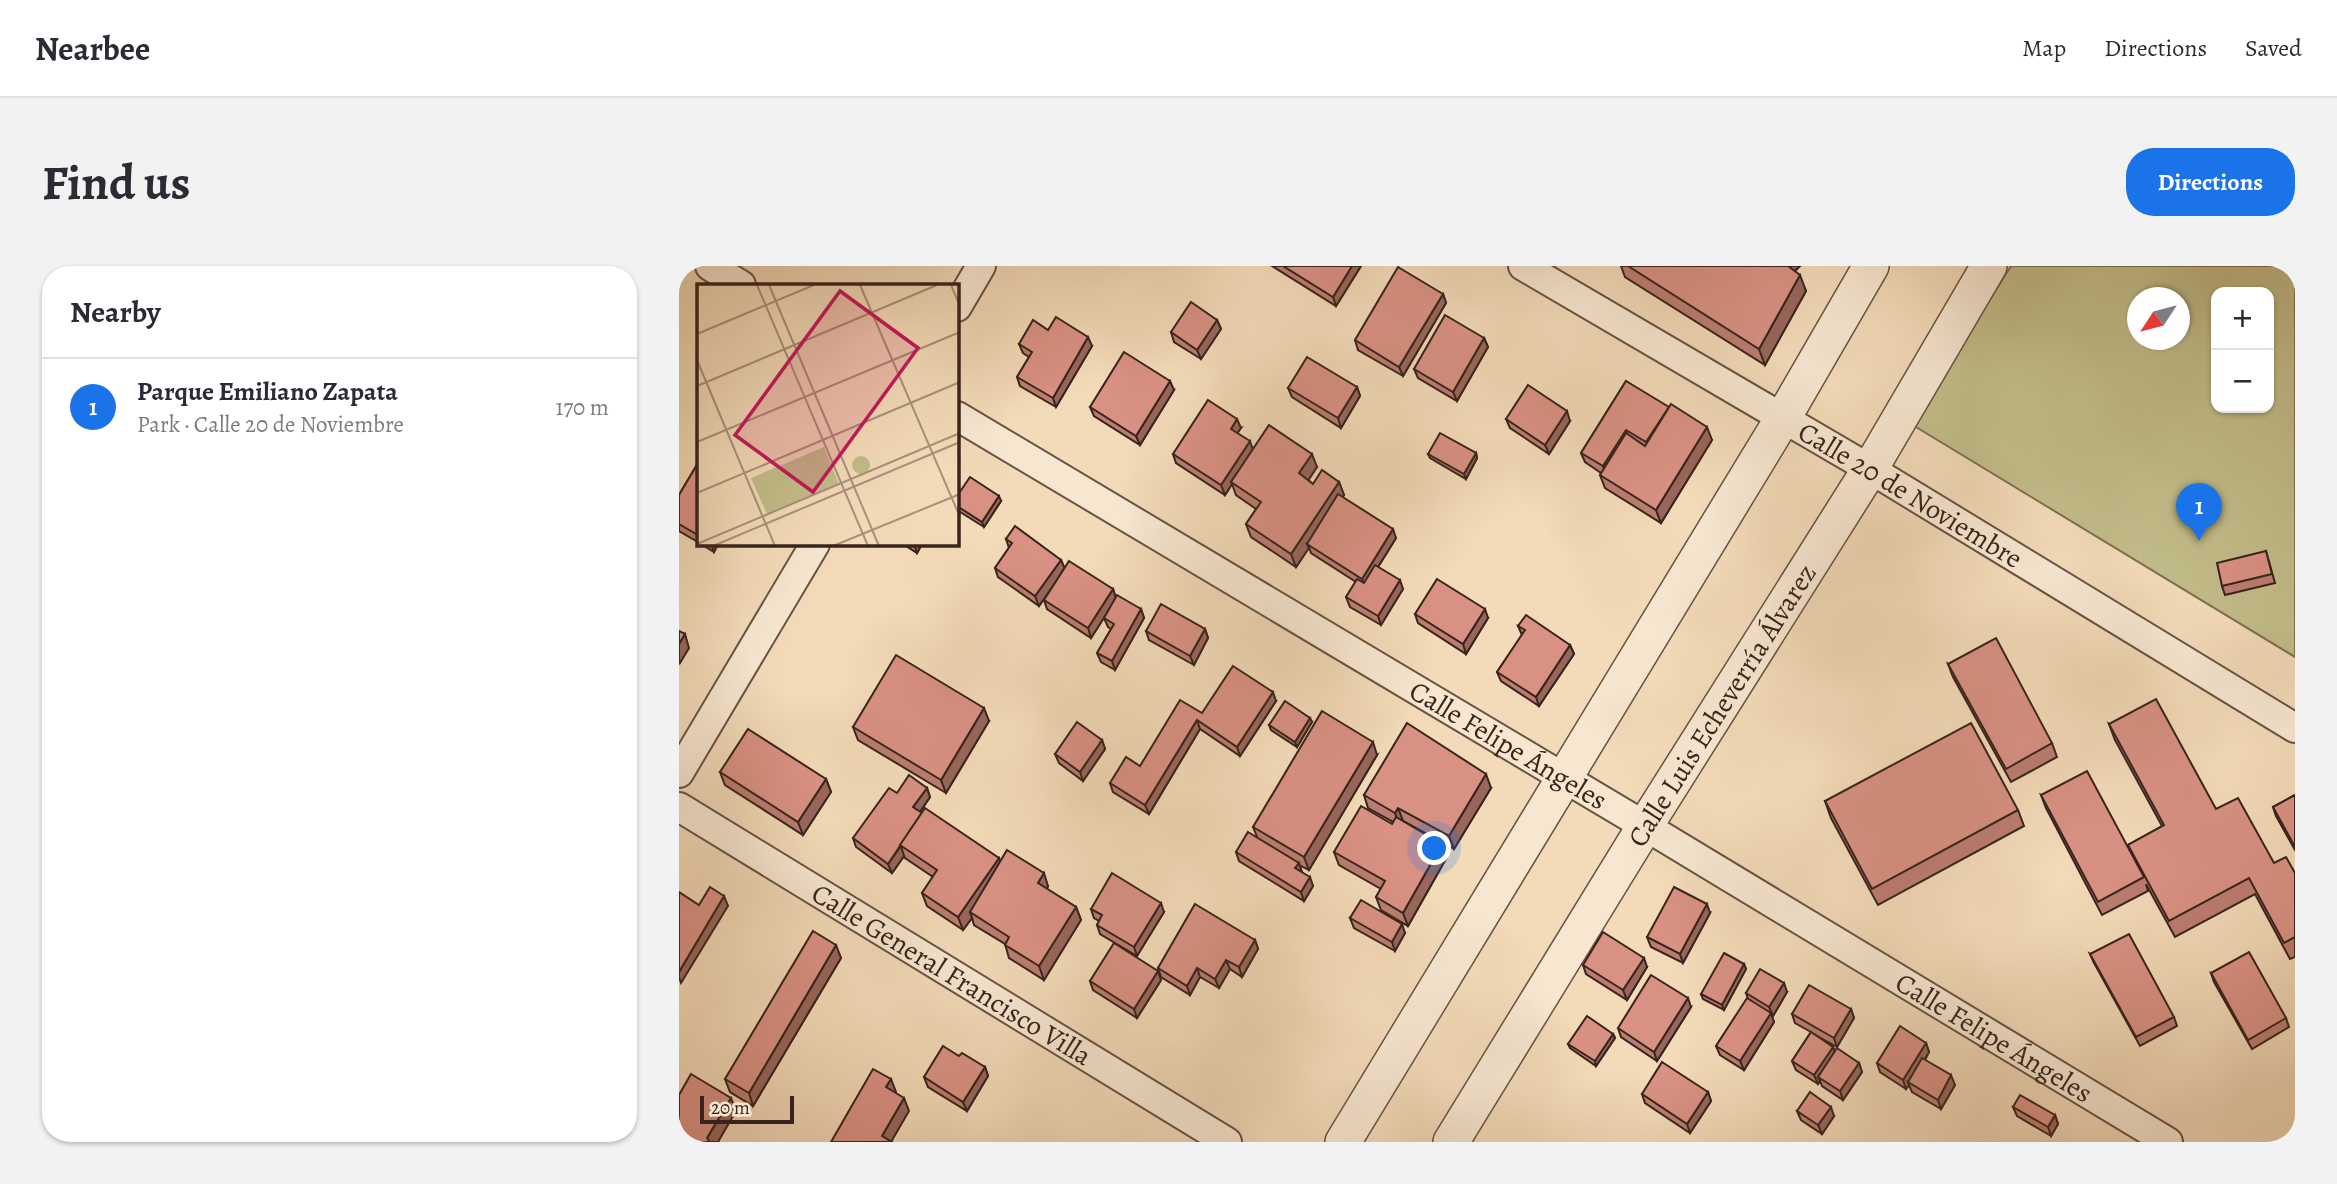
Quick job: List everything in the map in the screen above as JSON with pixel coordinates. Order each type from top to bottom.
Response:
[{"type":"street","points":[[710,266],[739,284]]},
{"type":"street","points":[[959,304],[982,266]]},
{"type":"street","name":"Calle 20 de Noviembre","points":[[1523,266],[1870,469],[2295,728]]},
{"type":"street","points":[[1343,1142],[1783,418],[1871,266]]},
{"type":"street","name":"Calle Luis Echeverría Álvarez","points":[[1451,1142],[1644,826],[1870,469],[1989,266]]},
{"type":"street","name":"Calle Felipe Ángeles","points":[[959,417],[2168,1142]]},
{"type":"street","points":[[679,773],[814,546]]},
{"type":"street","name":"Calle General Francisco Villa","points":[[679,807],[1227,1142]]},
{"type":"shaded area","points":[[2011,266],[2295,266],[2295,657],[1911,424]]},
{"type":"building","points":[[1283,266],[1352,266],[1333,297]]},
{"type":"building","points":[[1628,266],[1788,266],[1800,275],[1759,349]]},
{"type":"building","points":[[1398,267],[1443,294],[1399,367],[1355,340]]},
{"type":"building","points":[[1191,302],[1217,320],[1197,350],[1171,332]]},
{"type":"building","points":[[1445,315],[1484,338],[1453,392],[1414,369]]},
{"type":"building","points":[[1056,317],[1088,337],[1053,398],[1017,377],[1032,352],[1019,344],[1033,320],[1048,330]]},
{"type":"building","points":[[1124,352],[1170,381],[1136,436],[1090,407]]},
{"type":"building","points":[[1307,357],[1357,387],[1338,418],[1288,388]]},
{"type":"building","points":[[1626,381],[1669,407],[1646,442],[1626,430],[1603,466],[1581,453]]},
{"type":"building","points":[[1528,385],[1567,411],[1545,445],[1506,419]]},
{"type":"building","points":[[1208,400],[1237,419],[1231,429],[1250,441],[1221,485],[1173,454]]},
{"type":"building","points":[[1671,404],[1707,427],[1656,510],[1600,475],[1626,433],[1645,446]]},
{"type":"building","points":[[1269,425],[1312,454],[1299,473],[1313,484],[1322,470],[1339,482],[1291,554],[1246,524],[1261,502],[1231,482]]},
{"type":"building","points":[[1440,433],[1476,453],[1464,474],[1428,454]]},
{"type":"building","points":[[697,465],[697,534],[679,524],[679,495]]},
{"type":"building","points":[[970,477],[999,496],[982,522],[959,507],[959,493]]},
{"type":"building","points":[[1338,494],[1393,529],[1362,579],[1307,544]]},
{"type":"building","points":[[1015,526],[1061,560],[1035,596],[995,568],[1012,543],[1006,539]]},
{"type":"building","points":[[2266,551],[2272,574],[2222,586],[2217,563]]},
{"type":"building","points":[[1069,561],[1113,589],[1088,628],[1044,600]]},
{"type":"building","points":[[1375,565],[1400,580],[1378,616],[1346,597],[1357,579],[1364,583]]},
{"type":"building","points":[[1437,579],[1485,609],[1463,644],[1415,614]]},
{"type":"building","points":[[1117,595],[1141,609],[1112,661],[1097,653],[1114,624],[1104,618]]},
{"type":"building","points":[[1161,604],[1205,629],[1190,656],[1146,631]]},
{"type":"building","points":[[1526,615],[1570,645],[1536,697],[1497,672],[1525,630],[1518,626]]},
{"type":"building","points":[[679,631],[685,634],[679,644]]},
{"type":"building","points":[[1996,638],[2052,743],[2006,769],[1948,664]]},
{"type":"building","points":[[896,655],[984,708],[941,780],[853,727]]},
{"type":"building","points":[[1233,666],[1273,692],[1237,747],[1197,720],[1145,805],[1110,783],[1126,757],[1140,766],[1180,700],[1202,713]]},
{"type":"building","points":[[2156,699],[2216,809],[2238,798],[2274,863],[2286,857],[2295,873],[2295,937],[2284,943],[2249,878],[2169,921],[2128,845],[2164,825],[2109,724]]},
{"type":"building","points":[[1285,701],[1310,718],[1295,742],[1269,725]]},
{"type":"building","points":[[1322,711],[1373,742],[1304,857],[1253,827]]},
{"type":"building","points":[[1077,722],[1102,740],[1080,772],[1055,754]]},
{"type":"building","points":[[1407,723],[1486,774],[1449,836],[1398,808],[1395,813],[1364,795]]},
{"type":"building","points":[[1971,723],[2018,810],[1872,889],[1825,801]]},
{"type":"building","points":[[748,729],[826,779],[798,822],[720,772]]},
{"type":"building","points":[[2087,771],[2144,877],[2098,902],[2041,795]]},
{"type":"building","points":[[909,775],[927,788],[913,807],[922,813],[888,864],[853,838],[889,788],[897,793]]},
{"type":"building","points":[[2295,795],[2295,847],[2273,807]]},
{"type":"building","points":[[1361,806],[1392,824],[1396,817],[1442,844],[1403,913],[1376,897],[1385,881],[1334,852]]},
{"type":"building","points":[[925,808],[999,858],[958,917],[922,893],[937,870],[900,845]]},
{"type":"building","points":[[1248,832],[1299,863],[1295,868],[1310,877],[1301,892],[1236,852]]},
{"type":"building","points":[[1007,850],[1044,873],[1038,883],[1076,907],[1039,966],[1005,945],[1009,937],[970,912]]},
{"type":"building","points":[[1112,873],[1161,903],[1134,947],[1097,925],[1102,915],[1091,909]]},
{"type":"building","points":[[710,887],[724,896],[679,972],[679,892],[699,905]]},
{"type":"building","points":[[1674,887],[1707,904],[1680,954],[1647,937]]},
{"type":"building","points":[[1361,900],[1402,924],[1392,942],[1350,918]]},
{"type":"building","points":[[1195,904],[1255,940],[1239,967],[1226,960],[1215,979],[1197,968],[1187,986],[1158,968]]},
{"type":"building","points":[[813,931],[836,945],[749,1093],[725,1079]]},
{"type":"building","points":[[1603,932],[1644,958],[1623,990],[1583,965]]},
{"type":"building","points":[[2129,934],[2174,1017],[2136,1037],[2090,954]]},
{"type":"building","points":[[1114,943],[1158,971],[1134,1009],[1090,981]]},
{"type":"building","points":[[2249,952],[2286,1018],[2248,1040],[2211,973]]},
{"type":"building","points":[[1724,953],[1744,964],[1722,1005],[1701,994]]},
{"type":"building","points":[[1760,969],[1784,983],[1769,1007],[1746,993]]},
{"type":"building","points":[[1651,975],[1688,998],[1654,1052],[1618,1028]]},
{"type":"building","points":[[1809,985],[1851,1009],[1834,1038],[1792,1014]]},
{"type":"building","points":[[1747,998],[1771,1013],[1740,1061],[1716,1046]]},
{"type":"building","points":[[1587,1016],[1613,1034],[1595,1061],[1568,1044]]},
{"type":"building","points":[[1900,1026],[1926,1043],[1903,1080],[1877,1063]]},
{"type":"building","points":[[1811,1032],[1833,1047],[1814,1075],[1792,1061]]},
{"type":"building","points":[[943,1046],[959,1056],[962,1053],[985,1067],[963,1102],[924,1077]]},
{"type":"building","points":[[1837,1048],[1859,1063],[1840,1091],[1818,1077]]},
{"type":"building","points":[[1922,1058],[1951,1075],[1938,1100],[1908,1082]]},
{"type":"building","points":[[1662,1062],[1708,1092],[1687,1124],[1642,1094]]},
{"type":"building","points":[[873,1069],[891,1079],[886,1087],[904,1098],[882,1136],[892,1142],[831,1142]]},
{"type":"building","points":[[691,1074],[731,1098],[707,1138],[710,1142],[679,1142],[679,1095]]},
{"type":"building","points":[[1810,1092],[1831,1107],[1818,1125],[1797,1111]]},
{"type":"building","points":[[2020,1095],[2055,1115],[2048,1127],[2013,1107]]},
{"type":"place","name":"Parque Emiliano Zapata","points":[[2199,541]]}]
